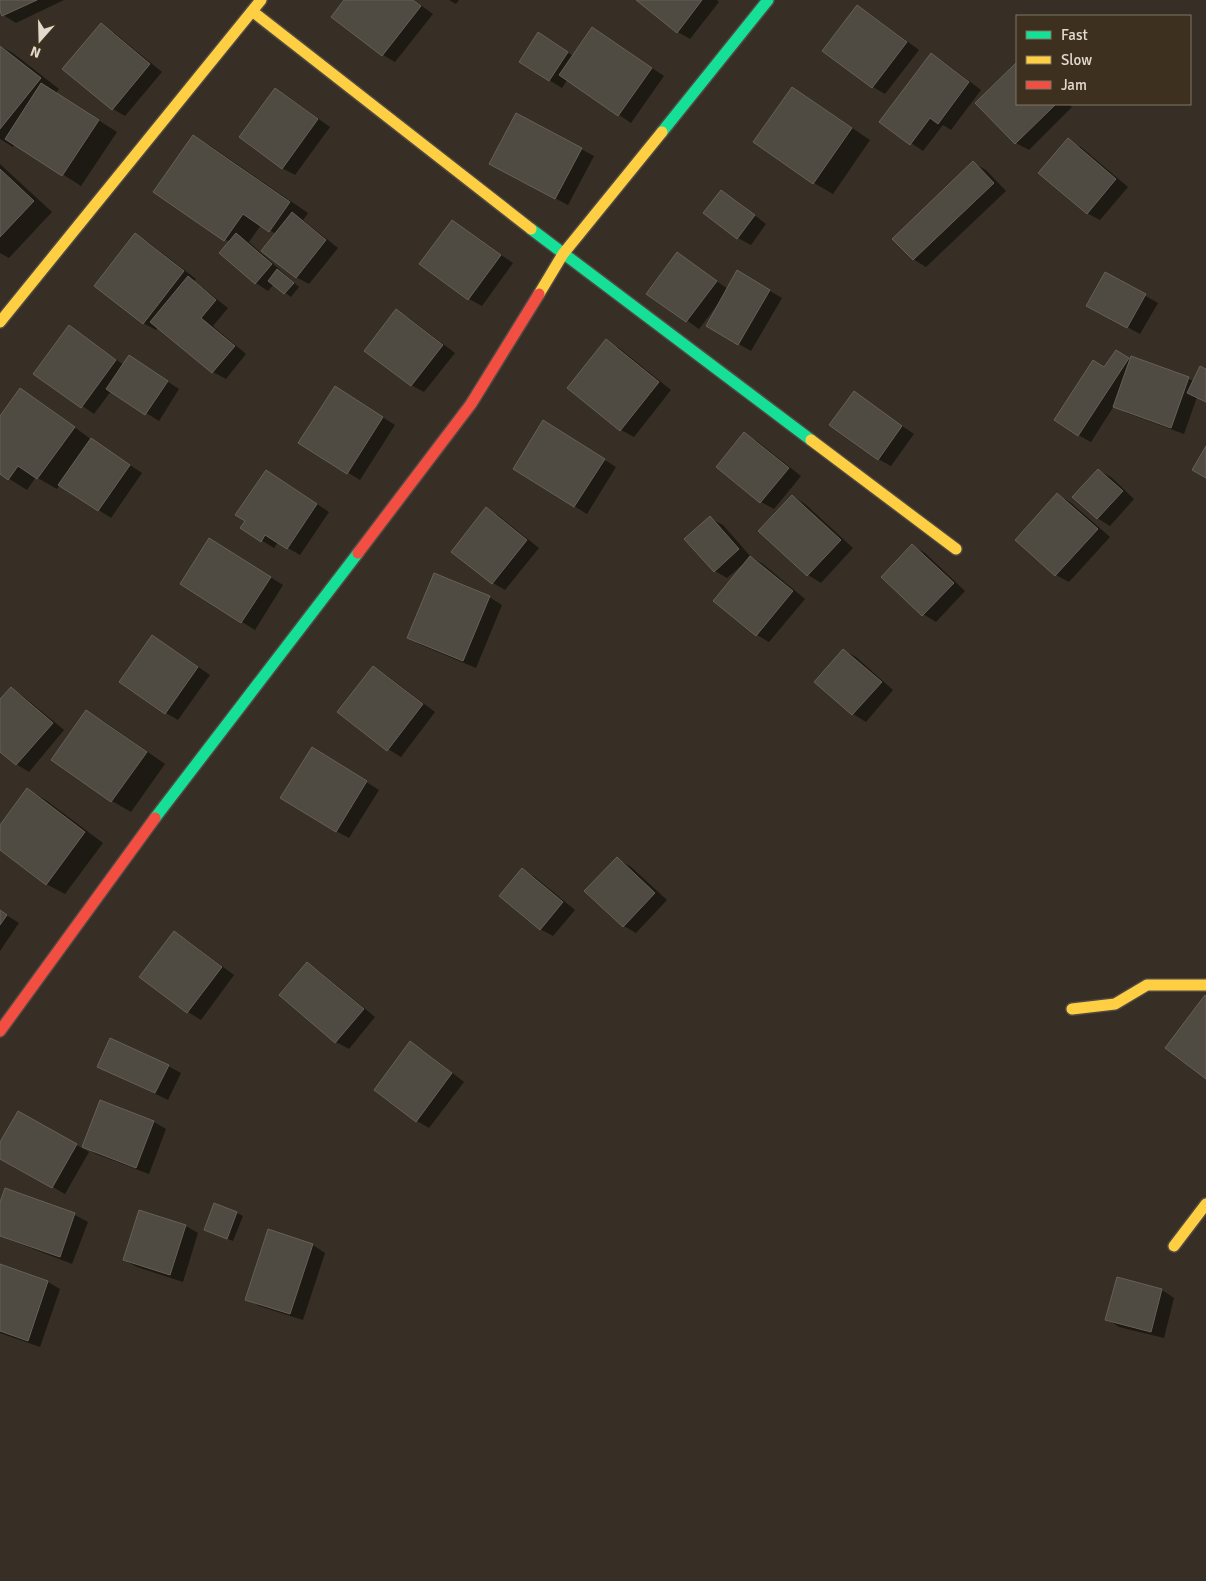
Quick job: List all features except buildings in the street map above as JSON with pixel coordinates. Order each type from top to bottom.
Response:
[{"type":"street","points":[[0,322],[261,0]]},
{"type":"street","points":[[0,1031],[147,828],[471,404],[563,254],[768,0]]},
{"type":"street","points":[[252,11],[563,254],[956,550]]},
{"type":"street","points":[[1072,1010],[1115,1004],[1147,985],[1206,985]]},
{"type":"street","points":[[1174,1246],[1206,1204]]},
{"type":"traffic: fast","points":[[662,132],[768,0]]},
{"type":"traffic: fast","points":[[531,229],[811,440]]},
{"type":"traffic: fast","points":[[155,818],[358,553]]},
{"type":"traffic: slow","points":[[0,322],[261,0]]},
{"type":"traffic: slow","points":[[252,11],[531,229]]},
{"type":"traffic: slow","points":[[539,294],[563,254],[662,132]]},
{"type":"traffic: slow","points":[[811,440],[956,549]]},
{"type":"traffic: slow","points":[[1072,1009],[1115,1004],[1147,985],[1206,985]]},
{"type":"traffic: slow","points":[[1174,1246],[1206,1204]]},
{"type":"traffic: jam","points":[[358,553],[471,404],[539,294]]},
{"type":"traffic: jam","points":[[0,1031],[155,818]]}]
